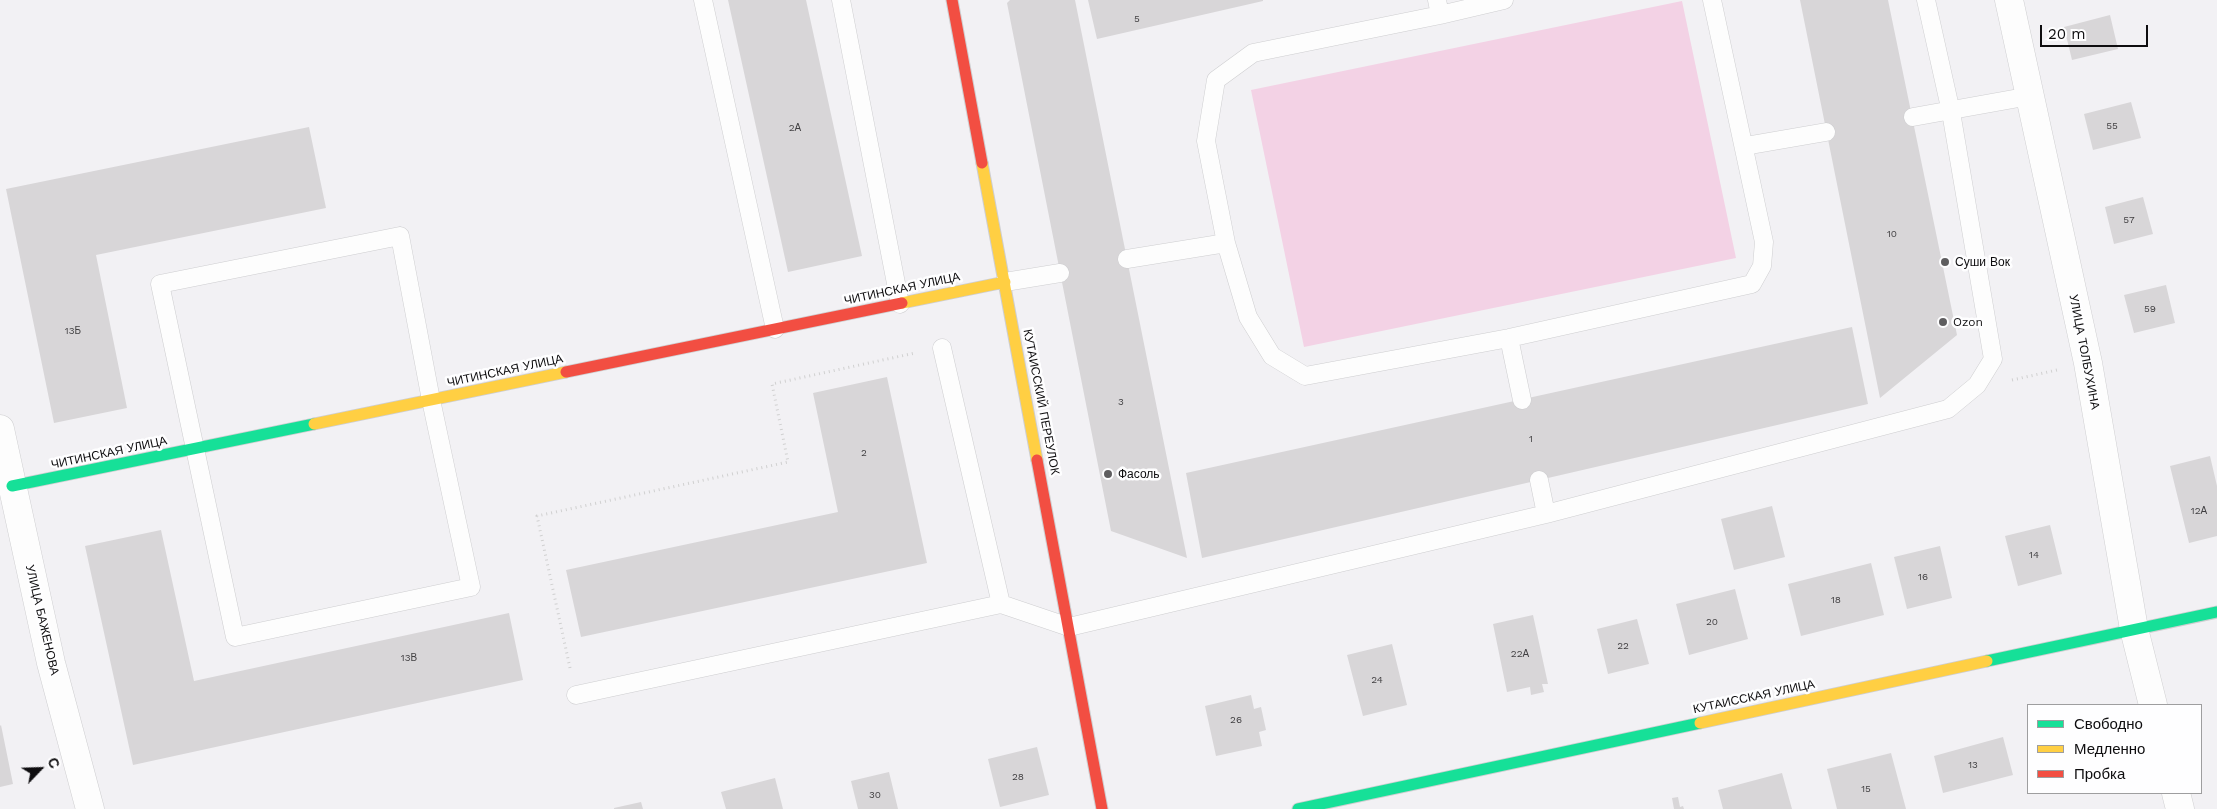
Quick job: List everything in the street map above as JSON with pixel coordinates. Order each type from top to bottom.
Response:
[{"type":"street","name":"КУТАИССКИЙ ПЕРЕУЛОК","points":[[952,0],[1102,809]]},
{"type":"street","name":"УЛИЦА ТОЛБУХИНА","points":[[2009,0],[2088,363],[2134,629],[2153,704]]},
{"type":"street","name":"ЧИТИНСКАЯ УЛИЦА","points":[[12,486],[1005,282]]},
{"type":"street","name":"УЛИЦА БАЖЕНОВА","points":[[0,429],[51,663],[90,809]]},
{"type":"street","name":"КУТАИССКАЯ УЛИЦА","points":[[1298,809],[2217,612]]},
{"type":"street","points":[[2176,794],[2180,809]]},
{"type":"lane","points":[[703,0],[775,330]]},
{"type":"lane","points":[[841,0],[900,304]]},
{"type":"lane","points":[[1504,0],[1439,8],[1253,53],[1216,80],[1206,141],[1226,242],[1248,318],[1272,356],[1305,376],[1509,338],[1752,284],[1762,266],[1764,242],[1745,146],[1712,0]]},
{"type":"lane","points":[[576,695],[1001,604],[1069,627],[1546,514],[1948,409],[1977,385],[1993,359],[1951,112],[1926,0]]},
{"type":"lane","points":[[1913,117],[1951,112],[2030,96]]},
{"type":"lane","points":[[1745,146],[1826,132]]},
{"type":"lane","points":[[400,236],[431,400],[471,587],[235,638],[194,449],[160,284],[400,236]]},
{"type":"lane","points":[[1127,259],[1226,242]]},
{"type":"lane","points":[[1005,282],[1060,273]]},
{"type":"lane","points":[[1509,338],[1522,400]]},
{"type":"lane","points":[[942,348],[1001,604]]},
{"type":"lane","points":[[1539,480],[1546,514]]},
{"type":"path","points":[[576,695],[537,516],[788,462],[772,384],[942,348]]},
{"type":"path","points":[[1972,389],[2088,363]]},
{"type":"shaded area","points":[[1682,1],[1736,258],[1304,347],[1251,90]]},
{"type":"building","points":[[728,0],[806,0],[862,256],[788,272]]},
{"type":"building","points":[[1010,0],[1075,0],[1187,558],[1111,531],[1007,3]]},
{"type":"building","points":[[1088,0],[1263,0],[1263,1],[1097,39]]},
{"type":"building","points":[[1800,0],[1888,0],[1957,335],[1880,398]]},
{"type":"building","points":[[2110,15],[2118,49],[2072,60],[2064,27]]},
{"type":"building","points":[[2131,102],[2141,138],[2093,150],[2084,114]]},
{"type":"building","points":[[309,127],[326,208],[96,255],[127,408],[54,423],[6,189]]},
{"type":"building","points":[[2143,197],[2153,234],[2114,244],[2105,207]]},
{"type":"building","points":[[2166,285],[2175,323],[2134,333],[2124,295]]},
{"type":"building","points":[[1852,327],[1868,404],[1202,558],[1186,473]]},
{"type":"building","points":[[887,377],[927,563],[581,637],[566,570],[838,512],[813,393]]},
{"type":"building","points":[[2210,456],[2217,486],[2217,536],[2189,543],[2170,466]]},
{"type":"building","points":[[1772,506],[1785,557],[1734,570],[1721,519]]},
{"type":"building","points":[[2050,525],[2062,574],[2018,586],[2005,536]]},
{"type":"building","points":[[161,530],[194,681],[509,613],[523,680],[133,765],[85,546]]},
{"type":"building","points":[[1940,546],[1952,598],[1907,609],[1894,557]]},
{"type":"building","points":[[1871,563],[1884,615],[1801,636],[1788,584]]},
{"type":"building","points":[[1735,589],[1748,639],[1689,655],[1676,604]]},
{"type":"building","points":[[1533,615],[1548,684],[1542,684],[1544,692],[1531,695],[1530,687],[1507,692],[1493,624]]},
{"type":"building","points":[[1637,619],[1649,664],[1608,674],[1597,629]]},
{"type":"building","points":[[1392,644],[1407,705],[1363,716],[1347,655]]},
{"type":"building","points":[[1251,695],[1254,709],[1261,707],[1266,730],[1259,732],[1262,746],[1216,756],[1205,706]]},
{"type":"building","points":[[0,726],[13,784],[0,787]]},
{"type":"building","points":[[2003,737],[2013,775],[1943,793],[1934,756]]},
{"type":"building","points":[[1037,747],[1049,795],[1000,807],[988,759]]},
{"type":"building","points":[[1891,753],[1906,809],[1837,809],[1827,769]]},
{"type":"building","points":[[889,772],[898,809],[858,809],[851,781]]},
{"type":"building","points":[[1782,773],[1792,809],[1723,809],[1718,790]]},
{"type":"building","points":[[775,778],[783,809],[726,809],[721,792]]},
{"type":"building","points":[[1678,797],[1680,807],[1683,806],[1684,809],[1674,809],[1672,798]]},
{"type":"building","points":[[641,802],[643,809],[614,809],[614,808]]},
{"type":"traffic: fast","points":[[12,486],[314,424]]},
{"type":"traffic: fast","points":[[1987,661],[2217,612]]},
{"type":"traffic: fast","points":[[1298,809],[1700,723]]},
{"type":"traffic: slow","points":[[982,163],[1037,460]]},
{"type":"traffic: slow","points":[[902,303],[1005,282]]},
{"type":"traffic: slow","points":[[314,424],[566,372]]},
{"type":"traffic: slow","points":[[1700,723],[1987,661]]},
{"type":"traffic: jam","points":[[952,0],[982,163]]},
{"type":"traffic: jam","points":[[566,372],[902,303]]},
{"type":"traffic: jam","points":[[1037,460],[1102,809]]},
{"type":"place","name":"Суши Вок","points":[[1945,262]]},
{"type":"place","name":"Ozon","points":[[1943,322]]},
{"type":"place","name":"Фасоль","points":[[1108,474]]}]
